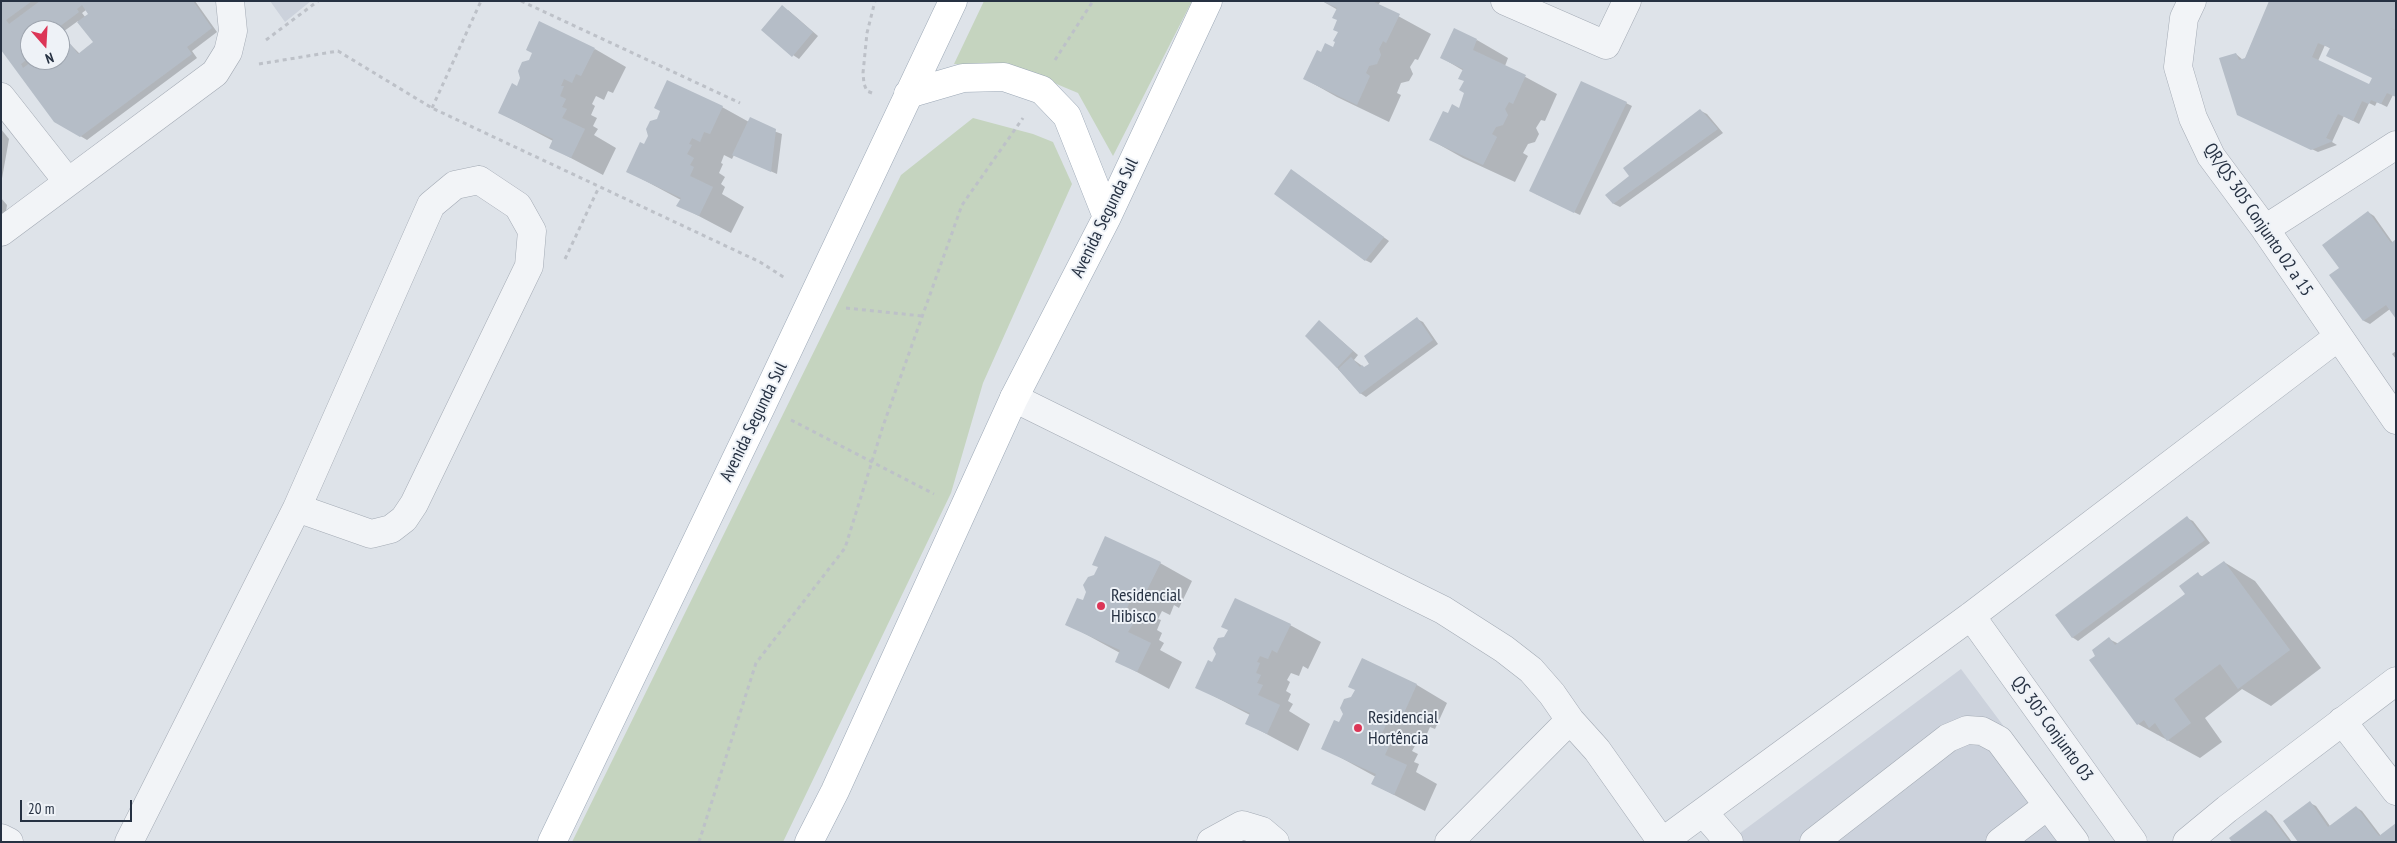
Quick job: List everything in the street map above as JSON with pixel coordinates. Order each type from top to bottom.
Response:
[{"type":"main road","name":"Avenida Segunda Sul","points":[[552,842],[953,1]]},
{"type":"main road","name":"Avenida Segunda Sul","points":[[809,842],[839,782],[1014,398],[1107,217],[1208,1]]},
{"type":"main road","points":[[908,94],[963,78],[1004,77],[1042,90],[1067,116],[1107,217]]},
{"type":"street","points":[[1,232],[227,63],[233,31],[230,1]]},
{"type":"street","points":[[1505,1],[1606,45],[1628,1]]},
{"type":"street","name":"QR/QS 305 Conjunto 02 a 15","points":[[2192,1],[2184,18],[2178,67],[2193,118],[2211,156],[2265,229],[2396,420]]},
{"type":"street","points":[[1,97],[68,182]]},
{"type":"street","points":[[2265,229],[2396,145]]},
{"type":"street","points":[[129,842],[297,508],[430,205],[455,185],[479,180],[518,206],[532,231],[529,266],[414,504],[404,519],[391,529],[371,534],[297,508]]},
{"type":"street","points":[[1014,398],[1443,610],[1504,649],[1531,670],[1552,694],[1570,720],[1597,750],[1662,842],[1971,616],[2338,337]]},
{"type":"street","name":"QS 305 Conjunto 03","points":[[1971,616],[2133,842]]},
{"type":"street","points":[[2187,842],[2396,681]]},
{"type":"street","points":[[1449,842],[1570,720]]},
{"type":"street","points":[[2342,721],[2396,791]]},
{"type":"street","points":[[1814,842],[1948,738],[1967,730],[1982,731],[1998,740],[2075,842]]},
{"type":"street","points":[[2000,842],[2046,806]]},
{"type":"street","points":[[1703,812],[1729,842]]},
{"type":"street","points":[[1211,842],[1242,825],[1262,831],[1275,842]]},
{"type":"street","points":[[1,838],[9,842]]},
{"type":"path","points":[[227,63],[318,1]]},
{"type":"path","points":[[432,108],[481,1]]},
{"type":"path","points":[[521,1],[740,103]]},
{"type":"path","points":[[875,1],[868,33],[863,73],[864,84],[870,93],[908,94]]},
{"type":"path","points":[[699,842],[756,663],[844,548],[872,460],[962,205],[1042,90],[1056,57],[1093,1]]},
{"type":"path","points":[[227,63],[256,65],[338,51],[432,108],[760,262],[814,296],[843,307],[922,316]]},
{"type":"path","points":[[562,264],[600,187]]},
{"type":"path","points":[[762,405],[872,460],[964,510]]},
{"type":"shaded area","points":[[270,1],[311,1],[285,22]]},
{"type":"shaded area","points":[[1961,669],[2090,842],[1728,842]]},
{"type":"green space","points":[[984,1],[1192,1],[1113,156],[1078,93],[1016,67],[954,64]]},
{"type":"green space","points":[[973,118],[1033,134],[1053,142],[1072,184],[983,383],[951,493],[783,842],[572,842],[901,175]]},
{"type":"building","points":[[1,1],[32,1],[6,20],[9,24],[40,1],[193,1],[212,28],[187,47],[192,54],[80,137],[54,122],[1,50]]},
{"type":"building","points":[[1322,1],[1372,1],[1400,14],[1386,43],[1383,41],[1379,49],[1381,55],[1377,64],[1369,66],[1366,73],[1370,76],[1357,105],[1303,79],[1317,50],[1321,52],[1325,43],[1333,47],[1335,42],[1333,41],[1338,32],[1333,30],[1337,20],[1332,18],[1337,8]]},
{"type":"building","points":[[2269,1],[2396,1],[2396,30],[2390,28],[2396,31],[2396,97],[2387,93],[2381,104],[2371,100],[2369,104],[2362,101],[2353,121],[2338,114],[2326,138],[2333,141],[2311,150],[2237,115],[2219,58],[2236,53],[2239,60],[2245,58]],"holes":[[[2318,43],[2330,48],[2326,56],[2372,78],[2369,84],[2312,57]]]},
{"type":"building","points":[[782,5],[813,32],[792,57],[761,30]]},
{"type":"building","points":[[539,21],[595,48],[581,76],[576,74],[572,83],[564,79],[561,86],[564,86],[560,96],[566,99],[562,107],[567,109],[562,118],[585,129],[571,158],[549,148],[553,139],[498,113],[512,83],[517,86],[520,78],[518,71],[522,62],[529,60],[532,53],[526,50]]},
{"type":"building","points":[[1454,28],[1477,39],[1473,50],[1526,75],[1513,104],[1509,102],[1505,109],[1508,115],[1503,125],[1496,127],[1492,134],[1497,137],[1483,165],[1429,140],[1443,111],[1448,113],[1452,104],[1459,108],[1464,93],[1459,90],[1464,81],[1458,79],[1463,69],[1440,58]]},
{"type":"building","points":[[667,80],[723,106],[710,134],[704,132],[700,142],[692,138],[689,144],[692,145],[687,154],[694,158],[690,165],[694,167],[690,176],[713,187],[699,216],[676,206],[681,198],[626,172],[640,142],[644,144],[648,136],[646,129],[650,121],[657,119],[660,111],[654,108]]},
{"type":"building","points":[[1581,81],[1627,102],[1574,213],[1529,191]]},
{"type":"building","points":[[1700,109],[1718,129],[1613,204],[1605,195],[1629,176],[1623,168]]},
{"type":"building","points":[[750,117],[776,129],[771,172],[732,155]]},
{"type":"building","points":[[1291,169],[1384,237],[1365,261],[1274,194]]},
{"type":"building","points":[[2368,211],[2391,243],[2396,239],[2396,319],[2386,305],[2363,321],[2329,275],[2339,268],[2322,245]]},
{"type":"building","points":[[1417,317],[1433,340],[1360,394],[1338,369],[1351,357],[1360,367],[1369,364],[1364,356]]},
{"type":"building","points":[[1319,320],[1353,351],[1337,368],[1305,336]]},
{"type":"building","points":[[2187,516],[2205,540],[2072,638],[2055,615]]},
{"type":"building","name":"Residencial Hibisco","points":[[1105,536],[1161,562],[1147,590],[1142,588],[1138,598],[1130,594],[1127,600],[1130,601],[1126,611],[1131,614],[1128,621],[1133,624],[1128,632],[1151,643],[1137,672],[1115,662],[1120,650],[1065,625],[1077,598],[1083,600],[1086,592],[1083,585],[1088,577],[1094,575],[1098,567],[1092,565]]},
{"type":"building","points":[[2224,561],[2290,650],[2238,689],[2220,664],[2197,681],[2174,699],[2191,723],[2167,741],[2155,723],[2149,728],[2144,720],[2137,725],[2089,660],[2095,656],[2092,650],[2109,637],[2115,645],[2185,594],[2179,586],[2198,572],[2201,577]]},
{"type":"building","points":[[1235,598],[1291,624],[1277,653],[1272,650],[1268,659],[1260,656],[1257,662],[1260,663],[1256,673],[1261,675],[1257,683],[1263,685],[1258,695],[1280,705],[1267,734],[1245,724],[1250,713],[1195,688],[1208,660],[1212,662],[1216,654],[1213,648],[1218,638],[1224,637],[1228,630],[1221,627]]},
{"type":"building","name":"Residencial Hortência","points":[[1362,658],[1417,684],[1404,713],[1399,710],[1395,719],[1386,716],[1384,722],[1387,723],[1382,733],[1388,735],[1384,743],[1389,746],[1385,755],[1407,765],[1394,795],[1371,784],[1376,774],[1321,749],[1334,720],[1339,722],[1343,714],[1340,708],[1344,699],[1351,697],[1355,690],[1348,687]]},
{"type":"building","points":[[2310,801],[2328,827],[2356,806],[2379,836],[2396,823],[2396,842],[2374,842],[2373,840],[2371,842],[2298,842],[2283,821]]},
{"type":"building","points":[[2266,810],[2290,842],[2232,842],[2229,838]]},
{"type":"place","name":"Residencial Hibisco","points":[[1101,606]]},
{"type":"place","name":"Residencial Hortência","points":[[1358,728]]}]
